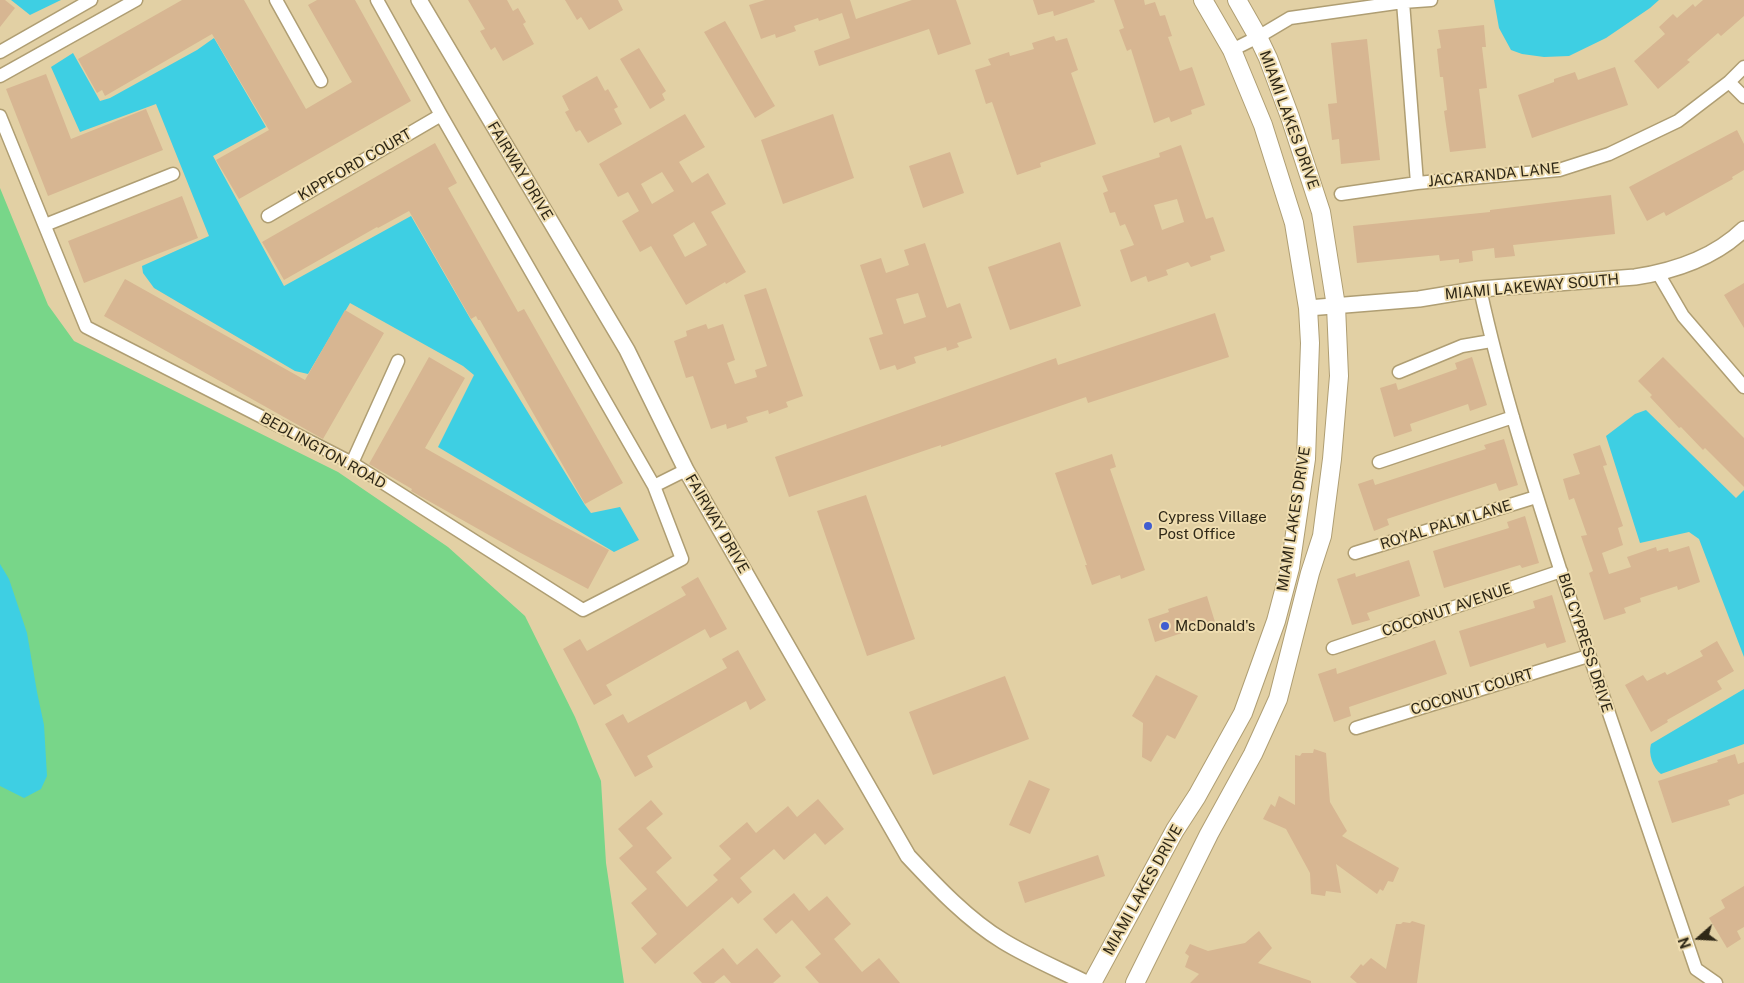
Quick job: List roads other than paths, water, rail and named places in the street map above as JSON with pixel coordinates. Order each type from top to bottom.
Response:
[{"type":"main road","name":"MIAMI LAKES DRIVE","points":[[1092,983],[1175,830],[1197,796],[1243,713],[1276,621],[1290,568],[1306,460],[1310,343],[1308,308],[1294,223],[1263,125],[1232,50],[1202,0]]},
{"type":"main road","name":"MIAMI LAKES DRIVE","points":[[1135,983],[1210,834],[1253,754],[1278,699],[1310,573],[1322,536],[1332,459],[1339,376],[1336,306],[1321,212],[1290,117],[1268,58],[1237,0]]},
{"type":"street","points":[[0,52],[91,0]]},
{"type":"street","points":[[0,76],[136,0]]},
{"type":"street","points":[[276,0],[321,81]]},
{"type":"street","name":"BEDLINGTON ROAD","points":[[0,116],[86,327],[352,464],[583,610],[682,559],[654,486],[377,0]]},
{"type":"street","name":"FAIRWAY DRIVE","points":[[419,0],[627,350],[686,470],[908,856],[932,882],[1002,941],[1086,983]]},
{"type":"street","points":[[1232,50],[1290,18],[1403,2],[1431,0]]},
{"type":"street","name":"JACARANDA LANE","points":[[1403,2],[1417,183]]},
{"type":"street","name":"JACARANDA LANE","points":[[1340,194],[1417,183],[1558,170],[1609,154],[1678,121],[1729,82],[1744,67]]},
{"type":"street","points":[[1729,82],[1744,96]]},
{"type":"street","name":"KIPPFORD COURT","points":[[268,216],[441,115]]},
{"type":"street","points":[[44,225],[173,174]]},
{"type":"street","name":"MIAMI LAKEWAY SOUTH","points":[[1308,308],[1419,299],[1480,289],[1635,277],[1658,273],[1693,262],[1732,241],[1744,229]]},
{"type":"street","points":[[1658,273],[1683,316],[1744,387]]},
{"type":"street","name":"BIG CYPRESS DRIVE","points":[[1480,289],[1492,341],[1536,497],[1588,656],[1696,969],[1716,983]]},
{"type":"street","points":[[1399,372],[1462,346],[1492,341]]},
{"type":"street","points":[[352,464],[398,360]]},
{"type":"street","points":[[1379,462],[1513,417]]},
{"type":"street","points":[[654,486],[686,470]]},
{"type":"street","name":"ROYAL PALM LANE","points":[[1355,553],[1536,497]]},
{"type":"street","name":"COCONUT AVENUE","points":[[1333,648],[1561,571]]},
{"type":"street","name":"COCONUT COURT","points":[[1356,728],[1588,656]]},
{"type":"water","points":[[11,0],[61,0],[30,15]]},
{"type":"water","points":[[1494,0],[1659,0],[1606,38],[1569,56],[1544,57],[1522,54],[1511,50],[1499,28]]},
{"type":"water","points":[[214,38],[266,127],[213,156],[284,286],[411,216],[471,320],[585,505],[591,513],[620,507],[639,540],[614,552],[438,447],[474,375],[463,366],[350,303],[308,374],[295,371],[154,288],[143,273],[142,266],[209,236],[156,104],[80,132],[51,67],[73,53],[100,101],[110,98],[197,50]]},
{"type":"water","points":[[1646,410],[1736,498],[1744,490],[1744,657],[1699,539],[1689,532],[1640,543],[1606,436],[1635,414]]},
{"type":"water","points":[[0,564],[9,579],[27,633],[44,725],[47,776],[41,789],[24,798],[0,786]]},
{"type":"water","points":[[1744,689],[1744,744],[1661,774],[1658,771],[1651,756],[1651,744]]},
{"type":"place","name":"Cypress Village Post Office","points":[[1148,526]]},
{"type":"place","name":"McDonald's","points":[[1165,626]]}]
